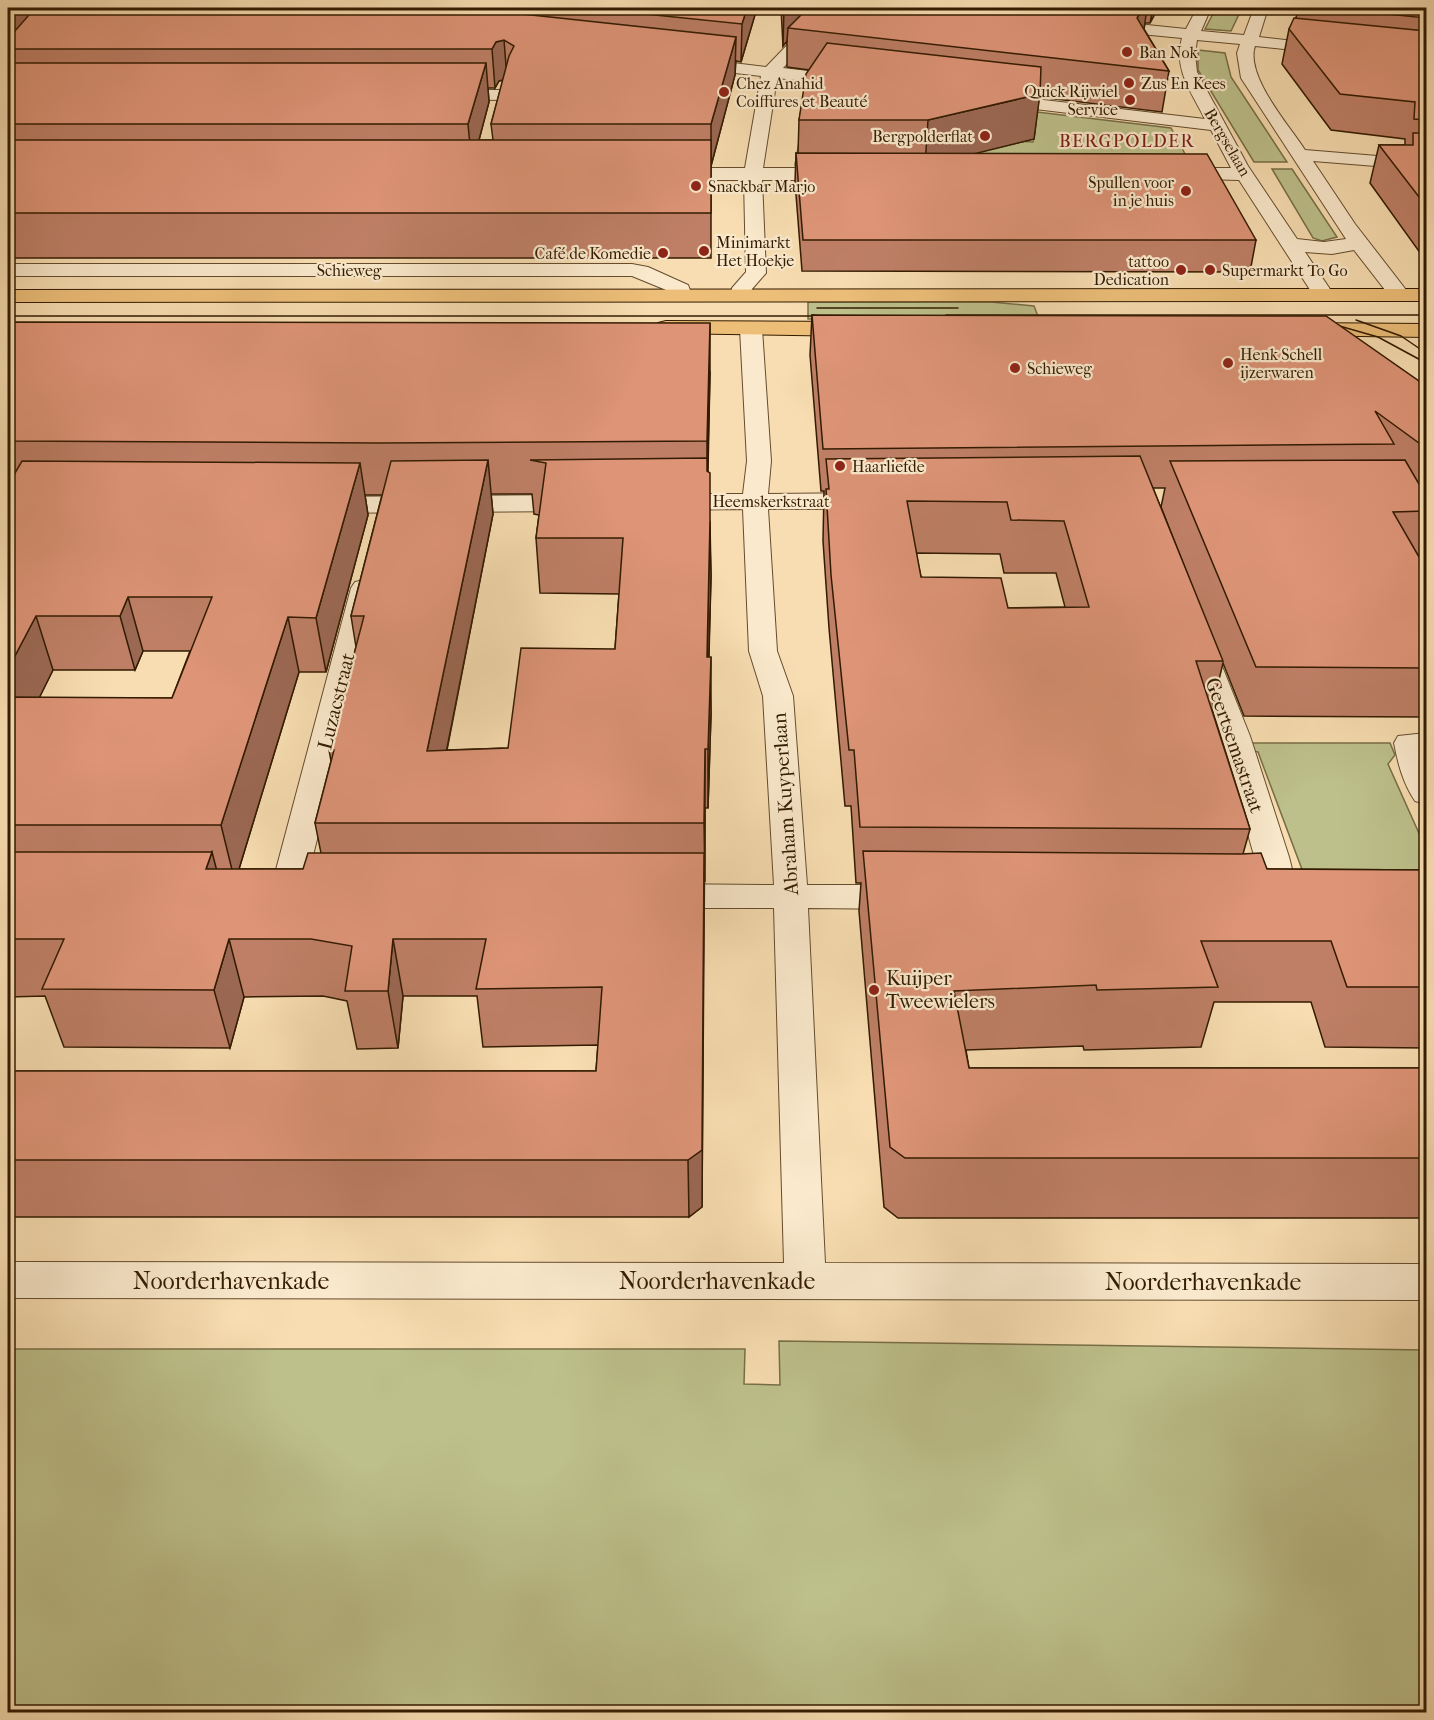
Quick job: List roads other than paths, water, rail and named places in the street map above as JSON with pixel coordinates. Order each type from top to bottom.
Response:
[{"type":"main road","name":"Schieweg","points":[[8,296],[681,295],[746,287],[1426,295]]},
{"type":"main road","name":"Bergselaan","points":[[1323,295],[1349,331],[1372,349]]},
{"type":"main road","points":[[1399,295],[1426,319]]},
{"type":"main road","points":[[670,328],[751,338],[881,329]]},
{"type":"main road","points":[[1281,330],[1426,331]]},
{"type":"street","points":[[765,8],[829,11]]},
{"type":"street","name":"Bergselaan","points":[[1204,8],[1186,47],[1187,65],[1245,174],[1323,295]]},
{"type":"street","points":[[1261,8],[1245,52],[1249,78],[1358,242],[1399,295]]},
{"type":"street","points":[[746,287],[756,273],[753,174],[770,72],[829,11]]},
{"type":"street","points":[[1088,23],[1344,50]]},
{"type":"street","points":[[675,61],[864,83]]},
{"type":"street","points":[[432,95],[505,90],[496,117]]},
{"type":"street","points":[[982,97],[1218,126]]},
{"type":"street","points":[[1300,155],[1426,165]]},
{"type":"street","points":[[647,174],[858,174]]},
{"type":"street","points":[[1152,174],[1245,174]]},
{"type":"street","points":[[1290,244],[1313,248],[1342,248],[1358,242]]},
{"type":"street","name":"Schieweg","points":[[8,270],[627,270],[641,271],[681,289],[681,295]]},
{"type":"street","points":[[648,336],[669,335],[670,328]]},
{"type":"street","name":"Abraham Kuyperlaan","points":[[751,338],[752,366],[756,378],[759,461],[755,501],[763,651],[778,696],[791,896],[805,1281]]},
{"type":"street","name":"Heemskerkstraat","points":[[648,502],[896,501]]},
{"type":"street","points":[[303,504],[383,517],[601,503]]},
{"type":"street","name":"Luzacstraat","points":[[286,897],[372,563]]},
{"type":"street","name":"Geertsemastraat","points":[[1189,618],[1234,736],[1273,857],[1276,873],[1270,891],[1253,897],[1214,900]]},
{"type":"street","points":[[1418,742],[1414,768],[1426,794]]},
{"type":"street","points":[[627,896],[932,898]]},
{"type":"street","points":[[251,897],[321,897]]},
{"type":"street","name":"Noorderhavenkade","points":[[8,1280],[1426,1282]]},
{"type":"tram line","points":[[817,308],[958,308]]},
{"type":"tram line","points":[[946,315],[1426,315]]},
{"type":"tram line","points":[[8,316],[829,316]]},
{"type":"tram line","points":[[1356,320],[1401,336],[1426,353]]},
{"type":"tram line","points":[[1322,321],[1378,337],[1426,363]]},
{"type":"place","name":"Ban Nok","points":[[1127,52]]},
{"type":"place","name":"Zus En Kees","points":[[1129,83]]},
{"type":"place","name":"Chez Anahid Coiffures et Beauté","points":[[724,92]]},
{"type":"place","name":"Quick Rijwiel Service","points":[[1130,100]]},
{"type":"place","name":"Bergpolderflat","points":[[985,136]]},
{"type":"place","name":"Snackbar Marjo","points":[[696,186]]},
{"type":"place","name":"Spullen voor in je huis","points":[[1186,191]]},
{"type":"place","name":"Minimarkt Het Hoekje","points":[[704,251]]},
{"type":"place","name":"Café de Komedie","points":[[663,253]]},
{"type":"place","name":"tattoo Dedication","points":[[1181,270]]},
{"type":"place","name":"Supermarkt To Go","points":[[1210,270]]},
{"type":"place","name":"Henk Schell ijzerwaren","points":[[1228,363]]},
{"type":"place","name":"Schieweg","points":[[1015,368]]},
{"type":"place","name":"Haarliefde","points":[[840,466]]},
{"type":"place","name":"Kuijper Tweewielers","points":[[874,990]]},
{"type":"district","name":"BERGPOLDER","points":[[1127,141]]}]
